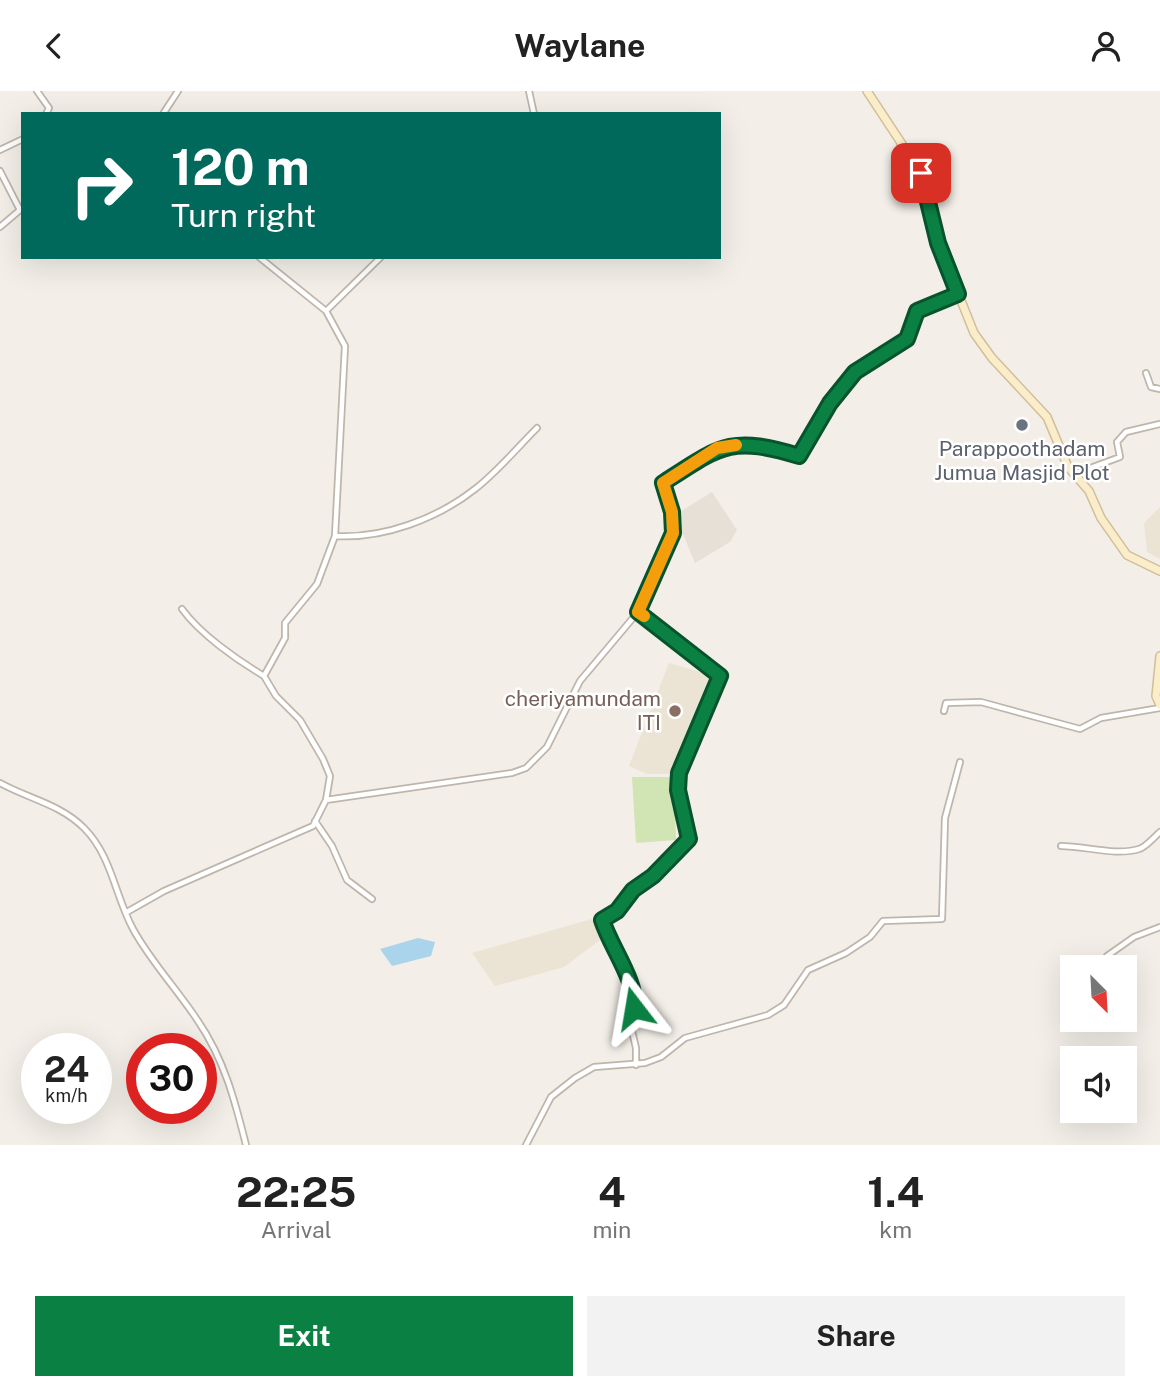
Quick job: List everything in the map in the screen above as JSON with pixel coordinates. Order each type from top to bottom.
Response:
[{"type":"street","points":[[37,91],[49,108],[47,112]]},
{"type":"street","points":[[164,112],[178,91]]},
{"type":"street","points":[[528,91],[533,112]]},
{"type":"street","points":[[867,91],[921,173],[938,243],[974,333],[992,358],[1047,417],[1061,454],[1089,491],[1101,518],[1128,555],[1160,571]]},
{"type":"street","points":[[0,150],[21,140]]},
{"type":"street","points":[[0,171],[20,210],[0,227]]},
{"type":"street","points":[[262,259],[326,310],[345,346],[335,536],[317,584],[285,624],[285,638],[264,676]]},
{"type":"street","points":[[326,310],[379,259]]},
{"type":"street","points":[[326,800],[513,773],[526,768],[547,747],[580,681],[638,612],[673,533],[672,512],[663,483],[717,448],[731,445],[762,445],[799,456],[830,403],[855,372],[907,339],[917,311],[958,294]]},
{"type":"street","points":[[1146,373],[1151,387],[1160,389]]},
{"type":"street","points":[[1074,474],[1120,457],[1117,442],[1126,432],[1160,424]]},
{"type":"street","points":[[335,536],[364,538],[398,529],[449,506],[475,489],[537,428]]},
{"type":"street","points":[[127,912],[164,891],[313,826],[326,800],[330,776],[300,720],[276,696],[264,676],[243,664],[199,628],[182,609]]},
{"type":"street","points":[[636,1065],[632,1031],[635,993],[602,920],[617,911],[633,890],[653,876],[689,839],[678,790],[679,773],[720,676],[638,612]]},
{"type":"street","points":[[944,711],[946,703],[981,702],[1080,729],[1101,718],[1160,706],[1156,696],[1160,656]]},
{"type":"street","points":[[526,1145],[536,1121],[558,1090],[594,1067],[636,1065],[661,1057],[685,1038],[768,1015],[783,1005],[808,970],[846,953],[870,937],[883,921],[942,919],[945,818],[960,762]]},
{"type":"street","points":[[0,783],[62,809],[89,833],[110,868],[145,950],[187,1004],[215,1049],[233,1092],[246,1145]]},
{"type":"street","points":[[316,821],[332,846],[348,880],[372,899]]},
{"type":"street","points":[[1060,846],[1086,846],[1111,851],[1141,849],[1160,832]]},
{"type":"street","points":[[1107,955],[1134,937],[1160,927]]},
{"type":"shaded area","points":[[712,492],[737,530],[730,542],[695,563],[675,515]]},
{"type":"shaded area","points":[[1160,507],[1160,559],[1147,552],[1144,523]]},
{"type":"shaded area","name":"cheriyamundam ITI","points":[[669,663],[714,676],[674,774],[647,774],[629,766]]},
{"type":"shaded area","points":[[592,919],[604,937],[564,967],[495,986],[472,953]]},
{"type":"green space","points":[[632,777],[674,777],[676,840],[636,843]]},
{"type":"water","points":[[418,938],[435,942],[431,956],[392,966],[380,949]]},
{"type":"slow traffic","points":[[644,616],[638,612],[673,533],[672,512],[663,483],[717,448],[736,445]]},
{"type":"place","name":"Parappoothadam Jumua Masjid Plot","points":[[1022,425]]},
{"type":"place","name":"cheriyamundam ITI","points":[[675,711]]},
{"type":"route","points":[[634,1008],[633,985],[617,959],[602,920],[617,911],[633,890],[653,876],[689,839],[678,790],[679,773],[720,676],[638,612],[673,533],[672,512],[663,483],[717,448],[731,445],[762,445],[799,456],[830,403],[855,372],[907,339],[917,311],[958,294],[938,243],[921,173]]}]
